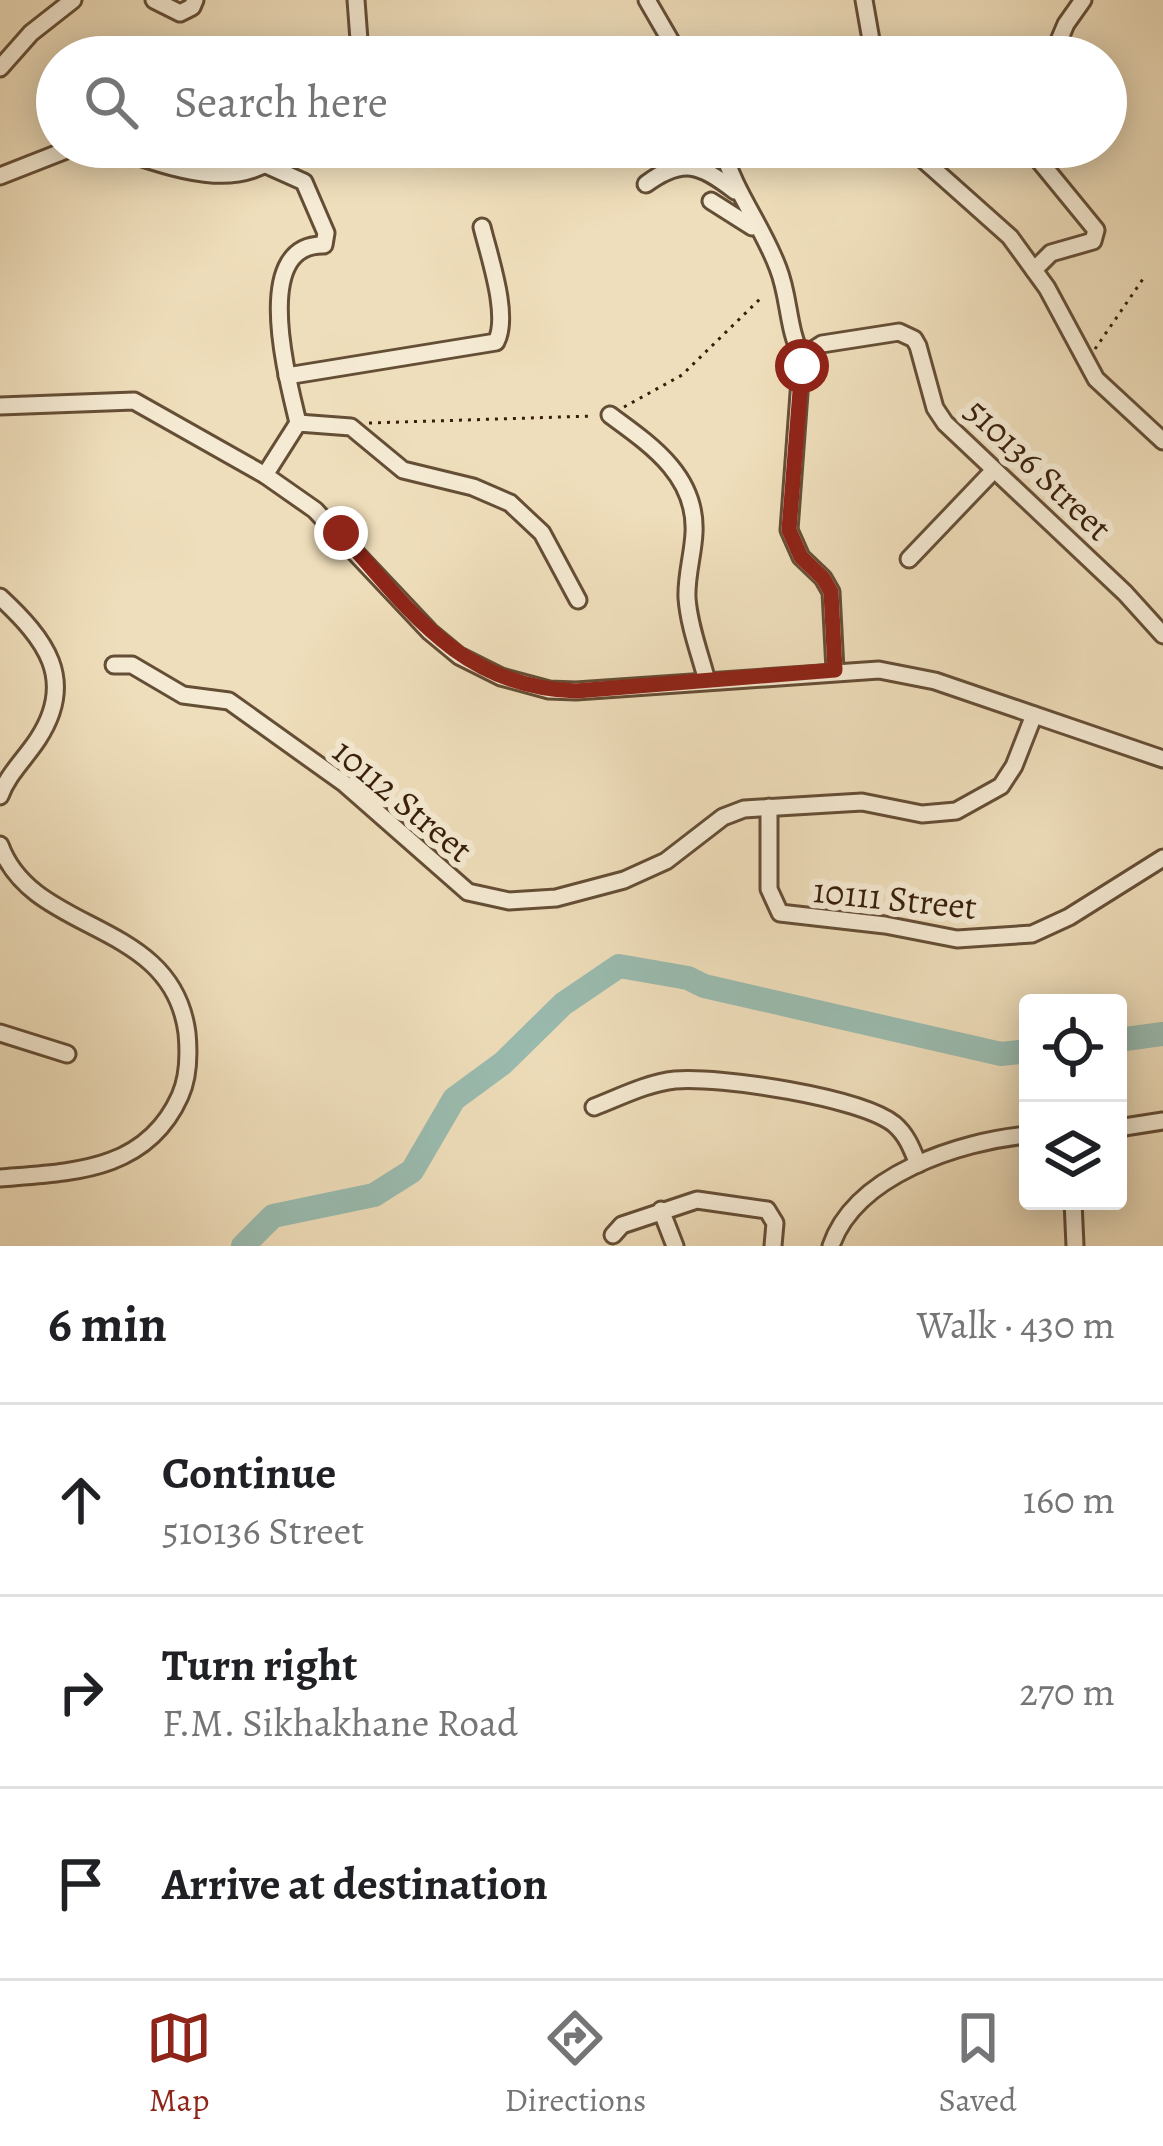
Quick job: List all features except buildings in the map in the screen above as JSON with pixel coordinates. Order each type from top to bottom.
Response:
[{"type":"street","points":[[0,68],[31,33],[73,0]]},
{"type":"street","points":[[154,0],[180,13],[195,0]]},
{"type":"street","points":[[356,0],[357,36]]},
{"type":"street","points":[[647,0],[668,36]]},
{"type":"street","points":[[864,0],[870,36]]},
{"type":"street","points":[[1061,36],[1083,0]]},
{"type":"street","points":[[0,176],[36,162]]},
{"type":"street","points":[[182,168],[217,175],[261,168]]},
{"type":"street","points":[[265,476],[298,423],[278,319],[283,280],[298,253],[324,244],[326,233],[304,182],[274,168]]},
{"type":"street","points":[[646,184],[673,168]]},
{"type":"street","points":[[694,168],[712,173],[737,193]]},
{"type":"street","points":[[729,168],[784,283],[793,338],[803,358],[789,530],[801,557],[831,592],[835,670]]},
{"type":"street","points":[[933,168],[999,225],[1034,270],[1094,374],[1163,441]]},
{"type":"street","points":[[1034,270],[1051,253],[1093,241],[1096,230],[1045,168]]},
{"type":"street","points":[[711,201],[760,232]]},
{"type":"street","points":[[287,376],[496,342],[500,309],[482,227]]},
{"type":"street","name":"510136 Street","points":[[803,358],[822,344],[907,334],[918,346],[939,414],[1125,592],[1163,635]]},
{"type":"street","points":[[0,406],[128,399],[302,500],[341,533],[443,644],[488,671],[549,690],[835,670],[908,674],[1163,759]]},
{"type":"street","points":[[610,415],[659,452],[688,495],[694,535],[687,600],[707,681]]},
{"type":"street","points":[[298,423],[351,427],[393,465],[484,490],[522,512],[550,545],[578,600]]},
{"type":"street","points":[[909,559],[994,470]]},
{"type":"street","points":[[0,597],[44,644],[52,659],[56,688],[47,722],[0,796]]},
{"type":"street","name":"10112 Street","points":[[114,665],[132,665],[183,695],[238,706],[345,784],[431,862],[478,897],[538,900],[624,880],[666,861],[723,817],[744,809],[862,802],[922,814],[956,811],[982,800],[1007,779],[1034,715]]},
{"type":"street","name":"10111 Street","points":[[769,807],[769,889],[780,913],[885,925],[938,937],[984,940],[1032,934],[1069,917],[1163,858]]},
{"type":"street","points":[[0,845],[10,866],[35,892],[123,940],[158,968],[182,1009],[189,1049],[184,1090],[176,1106],[137,1150],[96,1168],[0,1178]]},
{"type":"street","points":[[0,1033],[68,1054]]},
{"type":"street","points":[[594,1107],[673,1080],[783,1090],[886,1119],[907,1139],[918,1164]]},
{"type":"street","points":[[1127,1127],[1163,1121]]},
{"type":"street","points":[[831,1246],[855,1206],[918,1164],[968,1144],[1019,1136]]},
{"type":"street","points":[[613,1234],[661,1210],[697,1200],[760,1208],[773,1216],[773,1246]]},
{"type":"street","points":[[661,1210],[675,1246]]},
{"type":"street","points":[[1073,1210],[1075,1246]]},
{"type":"path","points":[[1094,374],[1096,345],[1145,276]]},
{"type":"path","points":[[343,424],[610,415],[682,375],[761,298]]},
{"type":"waterway","points":[[243,1246],[273,1216],[374,1195],[412,1171],[454,1099],[503,1063],[563,1004],[619,966],[688,978],[704,986],[1001,1054],[1019,1052]]},
{"type":"waterway","points":[[1127,1039],[1163,1034]]},
{"type":"route","points":[[341,533],[443,644],[501,677],[549,690],[576,691],[835,670],[831,592],[796,550],[789,530],[802,366]]}]
